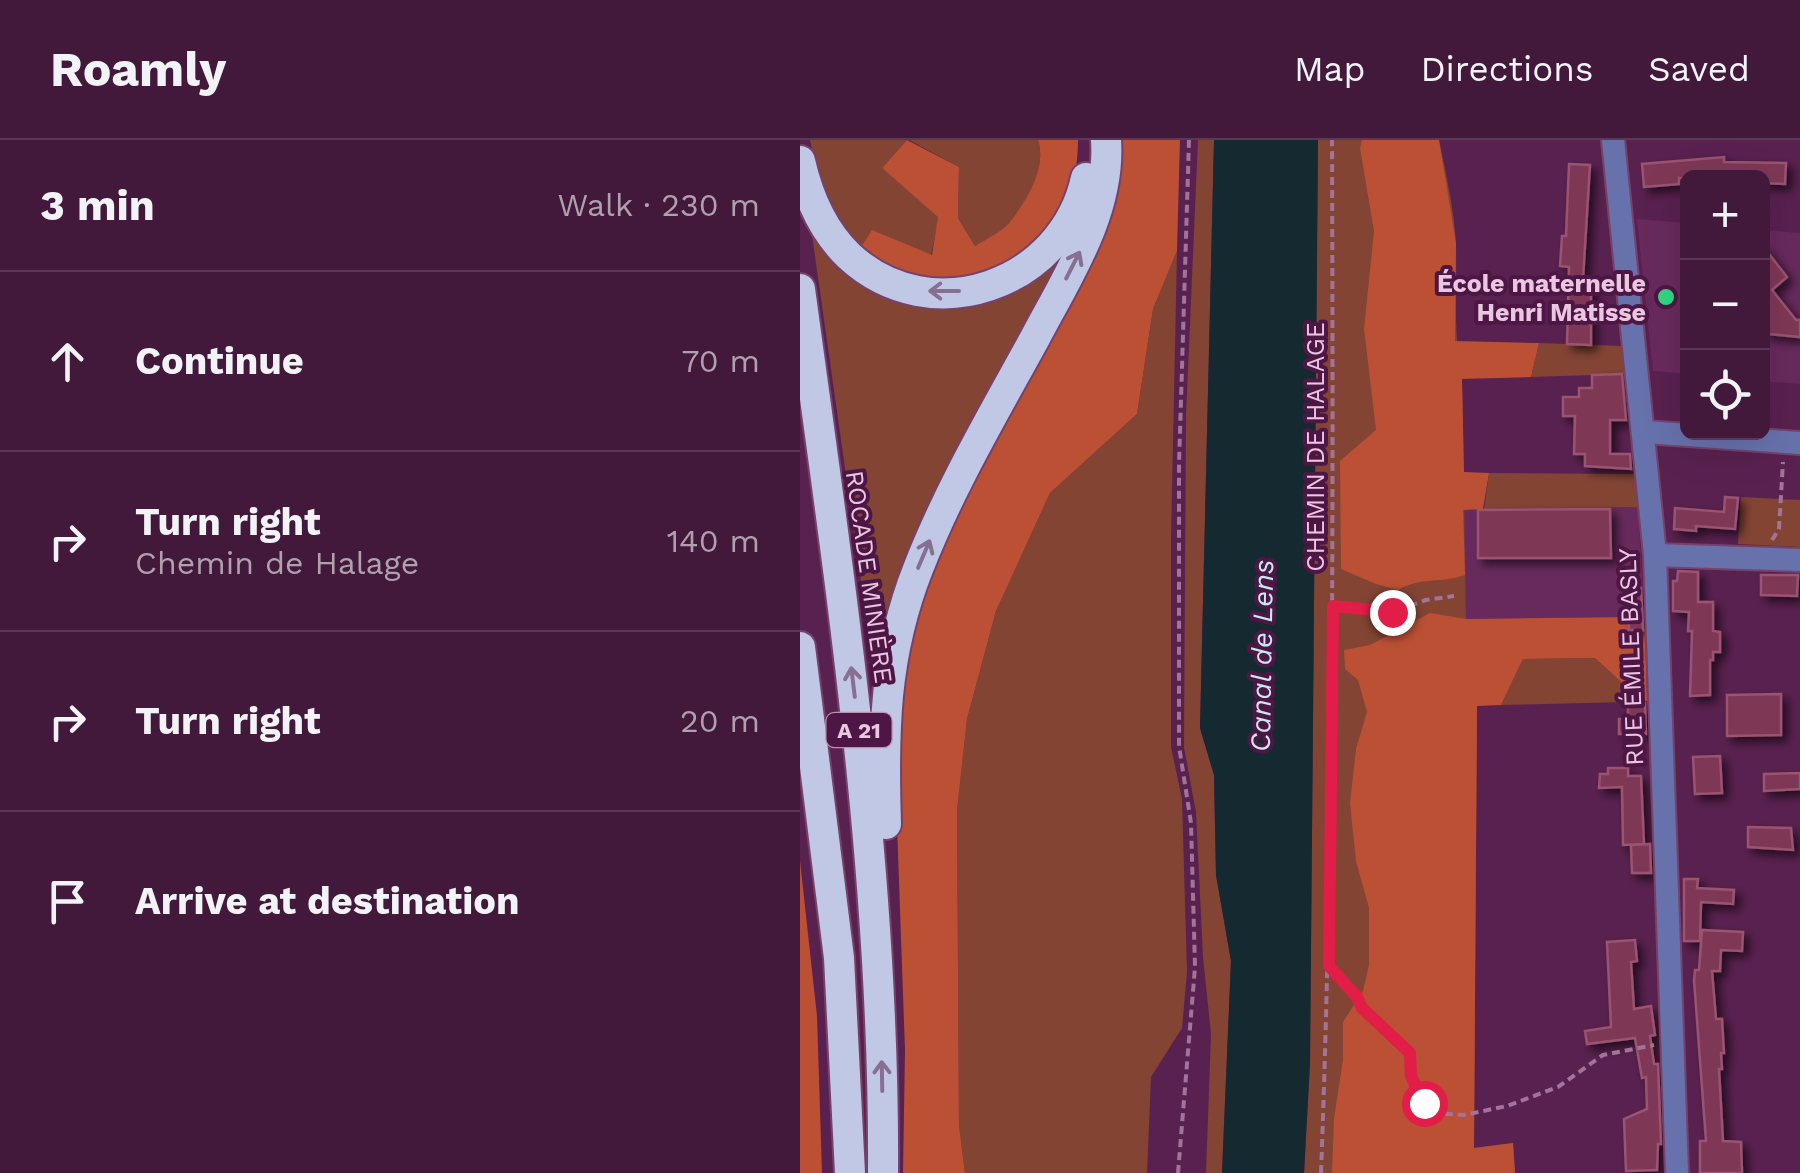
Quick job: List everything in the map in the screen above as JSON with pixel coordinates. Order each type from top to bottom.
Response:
[{"type":"highway","points":[[800,161],[815,208],[847,254],[886,280],[920,290],[950,292],[1002,282],[1030,268],[1053,247],[1083,194],[1090,140]]},
{"type":"highway","points":[[878,959],[890,926],[886,716],[895,638],[930,542],[1089,232],[1105,178],[1106,140]]},
{"type":"highway","name":"ROCADE MINIÈRE","points":[[800,290],[856,700],[878,959],[882,1173]]},
{"type":"highway","name":"A 21","points":[[800,647],[839,958],[850,1173]]},
{"type":"highway","points":[[800,771],[818,880],[839,958]]},
{"type":"street","name":"RUE ÉMILE BASLY","points":[[1621,141],[1655,555],[1678,1173]]},
{"type":"street","points":[[1645,432],[1792,442]]},
{"type":"street","points":[[1655,555],[1800,560]]},
{"type":"path","points":[[1178,1173],[1195,968],[1190,824],[1179,746],[1180,465],[1189,140]]},
{"type":"path","name":"CHEMIN DE HALAGE","points":[[1320,1173],[1329,966],[1332,140]]},
{"type":"path","points":[[1768,559],[1768,546],[1780,530],[1792,442]]},
{"type":"path","points":[[1333,606],[1392,612],[1426,600],[1454,596]]},
{"type":"path","points":[[1329,966],[1362,1008],[1410,1053],[1411,1076],[1432,1113],[1464,1114],[1506,1106],[1558,1087],[1603,1055],[1673,1044]]},
{"type":"shaded area","points":[[810,140],[907,140],[882,168],[939,217],[931,256],[872,231],[861,247],[826,198]]},
{"type":"shaded area","points":[[907,140],[959,167],[958,218],[975,246],[1006,226],[1022,205],[1038,172],[1038,140],[1078,140],[1073,181],[1057,217],[1034,245],[1004,265],[970,276],[934,278],[897,268],[861,247],[872,230],[932,255],[938,217],[882,168]]},
{"type":"shaded area","points":[[909,140],[1038,140],[1038,173],[1009,223],[975,246],[958,218],[959,167]]},
{"type":"shaded area","points":[[1119,140],[1180,140],[1177,251],[1153,309],[1137,414],[1050,493],[996,611],[967,719],[957,810],[959,1125],[965,1173],[903,1173],[905,1050],[895,769],[901,681],[926,580]]},
{"type":"shaded area","points":[[1198,140],[1214,140],[1200,728],[1214,775],[1216,875],[1231,961],[1222,1173],[1206,1173],[1211,1034],[1196,812],[1184,747],[1186,415]]},
{"type":"shaded area","points":[[1318,140],[1439,140],[1447,180],[1455,234],[1456,329],[1462,378],[1466,619],[1477,706],[1474,1148],[1513,1143],[1515,1173],[1304,1173],[1310,1063]]},
{"type":"shaded area","points":[[1362,140],[1439,140],[1456,243],[1455,341],[1539,343],[1531,377],[1462,379],[1464,472],[1489,473],[1483,509],[1463,510],[1465,575],[1415,583],[1398,590],[1341,569],[1340,461],[1376,430],[1364,329],[1374,231],[1360,148]]},
{"type":"shaded area","name":"École maternelle Henri Matisse","points":[[1637,219],[1680,222],[1680,373],[1653,371]]},
{"type":"shaded area","points":[[811,228],[896,292],[1057,252],[1069,259],[890,631],[867,623]]},
{"type":"shaded area","points":[[1770,231],[1800,233],[1800,384],[1770,382]]},
{"type":"shaded area","points":[[1177,251],[1171,747],[1182,799],[1187,972],[1182,1028],[1151,1077],[1147,1173],[965,1173],[959,1125],[957,809],[967,719],[996,611],[1050,493],[1137,414],[1153,309]]},
{"type":"shaded area","points":[[1539,343],[1623,346],[1626,374],[1531,377]]},
{"type":"shaded area","points":[[1489,473],[1636,474],[1638,507],[1484,509]]},
{"type":"shaded area","points":[[1741,497],[1800,500],[1800,547],[1738,544]]},
{"type":"shaded area","points":[[1638,507],[1645,630],[1629,630],[1628,617],[1466,619],[1463,509]]},
{"type":"shaded area","points":[[1430,613],[1466,619],[1629,617],[1630,630],[1645,630],[1647,701],[1627,702],[1621,682],[1595,658],[1523,659],[1501,705],[1477,706],[1474,1148],[1513,1143],[1515,1173],[1332,1173],[1343,1022],[1363,991],[1369,965],[1369,908],[1356,861],[1350,803],[1356,749],[1367,712],[1358,680],[1345,669],[1344,650],[1370,645]]},
{"type":"shaded area","points":[[1595,658],[1621,682],[1627,702],[1501,705],[1523,659]]},
{"type":"shaded area","points":[[800,861],[817,1016],[822,1173],[800,1173]]},
{"type":"water","name":"Canal de Lens","points":[[1214,140],[1318,140],[1310,1063],[1304,1173],[1222,1173],[1231,961],[1216,875],[1214,775],[1200,728]]},
{"type":"building","points":[[1724,157],[1724,162],[1786,163],[1785,184],[1770,183],[1770,170],[1680,170],[1679,184],[1644,187],[1642,164]]},
{"type":"building","points":[[1569,164],[1590,165],[1583,279],[1591,280],[1591,345],[1567,344],[1569,267],[1560,266],[1562,236],[1566,236]]},
{"type":"building","points":[[1770,255],[1787,277],[1772,290],[1800,320],[1800,337],[1770,334]]},
{"type":"building","points":[[1622,374],[1626,420],[1610,420],[1610,454],[1630,454],[1631,469],[1585,466],[1585,454],[1574,454],[1575,416],[1563,416],[1563,397],[1579,397],[1579,388],[1592,388],[1592,375]]},
{"type":"building","points":[[1725,497],[1738,498],[1735,529],[1674,529],[1675,508],[1724,512]]},
{"type":"building","points":[[1610,509],[1611,558],[1478,558],[1478,510]]},
{"type":"building","points":[[1678,571],[1698,572],[1698,602],[1713,602],[1713,631],[1720,632],[1720,652],[1713,652],[1710,660],[1710,695],[1690,696],[1689,612],[1673,611],[1673,581],[1677,581]]},
{"type":"building","points":[[1761,575],[1798,575],[1797,596],[1761,595]]},
{"type":"building","points":[[1641,588],[1643,630],[1629,630],[1628,589]]},
{"type":"building","points":[[1781,694],[1781,735],[1727,736],[1727,695]]},
{"type":"building","points":[[1645,703],[1646,734],[1619,734],[1619,719],[1628,719],[1628,704]]},
{"type":"building","points":[[1720,756],[1722,793],[1695,794],[1693,757]]},
{"type":"building","points":[[1608,768],[1628,768],[1628,776],[1641,776],[1644,844],[1623,845],[1622,787],[1599,788],[1600,774],[1608,774]]},
{"type":"building","points":[[1800,773],[1800,789],[1764,791],[1764,774]]},
{"type":"building","points":[[1748,827],[1791,828],[1793,850],[1748,847]]},
{"type":"building","points":[[1650,844],[1651,873],[1632,873],[1631,845]]},
{"type":"building","points":[[1684,879],[1698,879],[1697,888],[1734,890],[1733,904],[1701,902],[1700,941],[1684,941]]},
{"type":"building","points":[[1702,930],[1743,932],[1742,951],[1721,950],[1720,971],[1712,971],[1716,1019],[1722,1019],[1724,1053],[1719,1069],[1723,1141],[1741,1142],[1742,1173],[1700,1173],[1700,1141],[1706,1141],[1694,980],[1695,970],[1699,970]]},
{"type":"building","points":[[1635,940],[1637,961],[1631,962],[1634,1009],[1651,1006],[1655,1035],[1650,1036],[1654,1064],[1658,1064],[1661,1144],[1657,1170],[1626,1171],[1624,1119],[1647,1109],[1646,1077],[1642,1078],[1635,1038],[1587,1044],[1585,1031],[1611,1027],[1607,942]]},
{"type":"place","name":"École maternelle Henri Matisse","points":[[1666,297]]},
{"type":"route","points":[[1392,612],[1333,606],[1329,966],[1362,1008],[1410,1053],[1411,1076],[1424,1103]]}]
